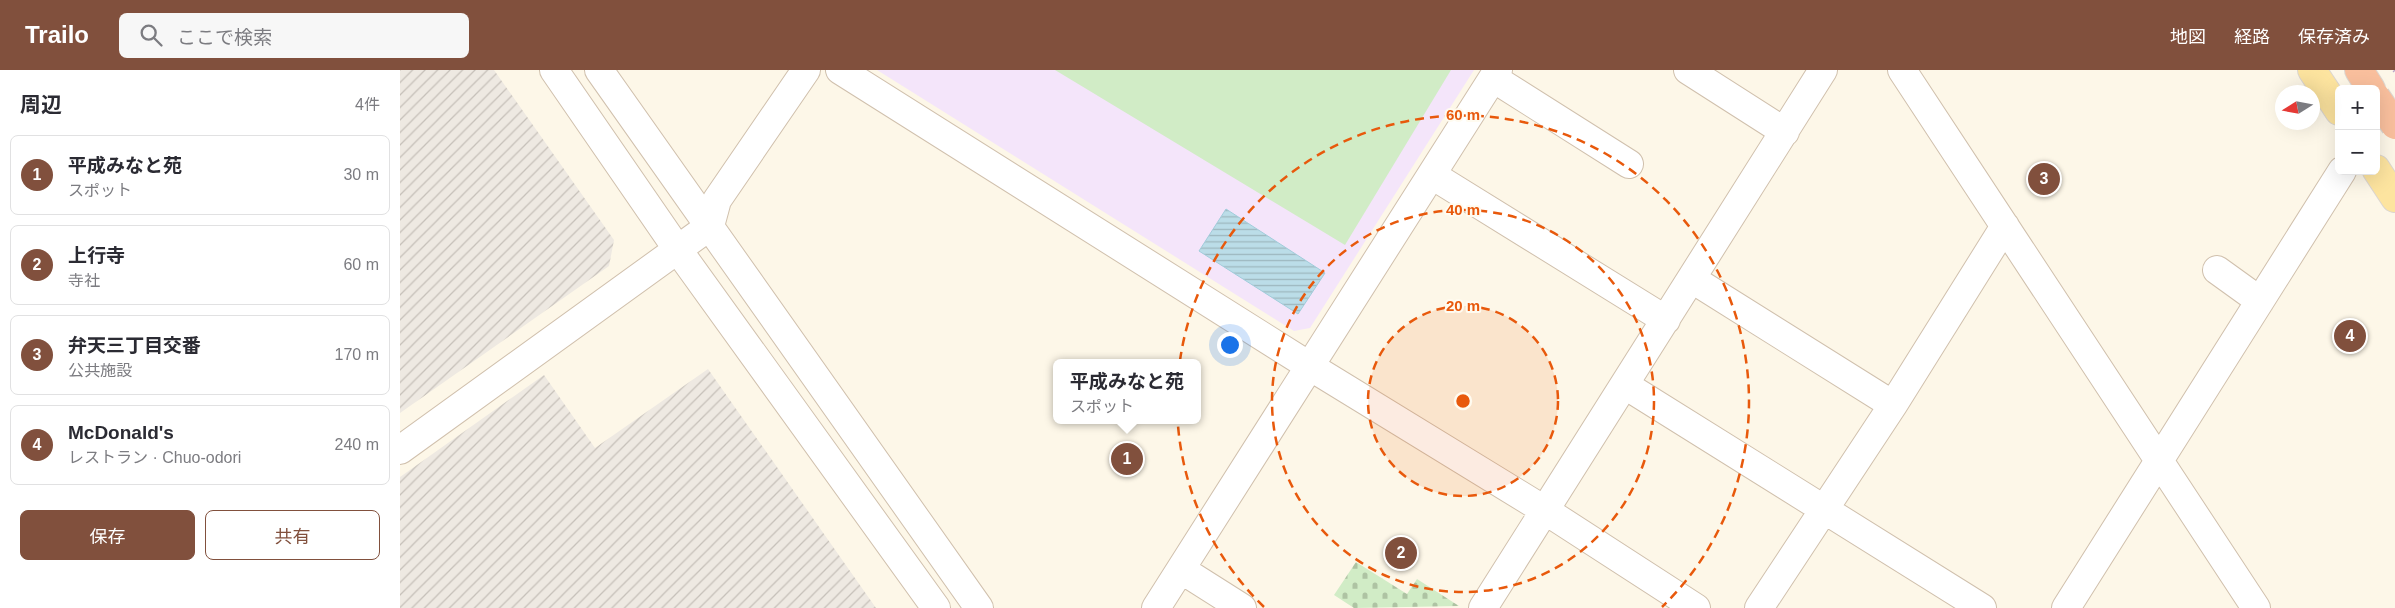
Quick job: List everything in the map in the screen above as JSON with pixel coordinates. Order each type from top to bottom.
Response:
[{"type":"highway","points":[[2359,70],[2368,85]]},
{"type":"highway","points":[[2380,103],[2395,126]]},
{"type":"main road","points":[[2312,70],[2335,105]]},
{"type":"main road","points":[[2380,175],[2395,198]]},
{"type":"street","points":[[554,70],[678,250],[936,608]]},
{"type":"street","points":[[599,70],[979,608]]},
{"type":"street","points":[[400,450],[710,226],[717,200],[806,70]]},
{"type":"street","points":[[840,70],[1311,367],[1546,511],[1696,608]]},
{"type":"street","points":[[1688,70],[1785,132]]},
{"type":"street","points":[[1483,608],[1823,70]]},
{"type":"street","points":[[1902,70],[2256,608]]},
{"type":"street","points":[[1156,608],[1182,570],[1496,74],[1629,164]]},
{"type":"street","points":[[2380,120],[2395,103]]},
{"type":"street","points":[[1432,175],[1666,320]]},
{"type":"street","points":[[2066,608],[2339,175]]},
{"type":"street","points":[[1759,608],[1893,405],[2006,226]]},
{"type":"street","points":[[2218,270],[2260,301]]},
{"type":"street","points":[[1692,279],[1893,405]]},
{"type":"street","points":[[1625,385],[1982,608]]},
{"type":"street","points":[[1182,570],[1242,608]]},
{"type":"shaded area","points":[[400,70],[494,70],[614,240],[609,266],[400,413]]},
{"type":"shaded area","points":[[877,70],[1474,70],[1310,328],[1294,331]]},
{"type":"shaded area","points":[[708,369],[876,608],[400,608],[400,477],[544,375],[595,448]]},
{"type":"green space","points":[[1055,70],[1451,70],[1345,245]]},
{"type":"green space","points":[[1356,562],[1407,594],[1417,579],[1459,606],[1354,608],[1334,595]]},
{"type":"water","points":[[1226,209],[1325,273],[1298,314],[1199,251]]},
{"type":"place","name":"弁天三丁目交番","points":[[2044,179]]},
{"type":"place","name":"McDonald's","points":[[2350,336]]},
{"type":"place","name":"平成みなと苑","points":[[1127,459]]},
{"type":"place","name":"上行寺","points":[[1401,553]]}]
